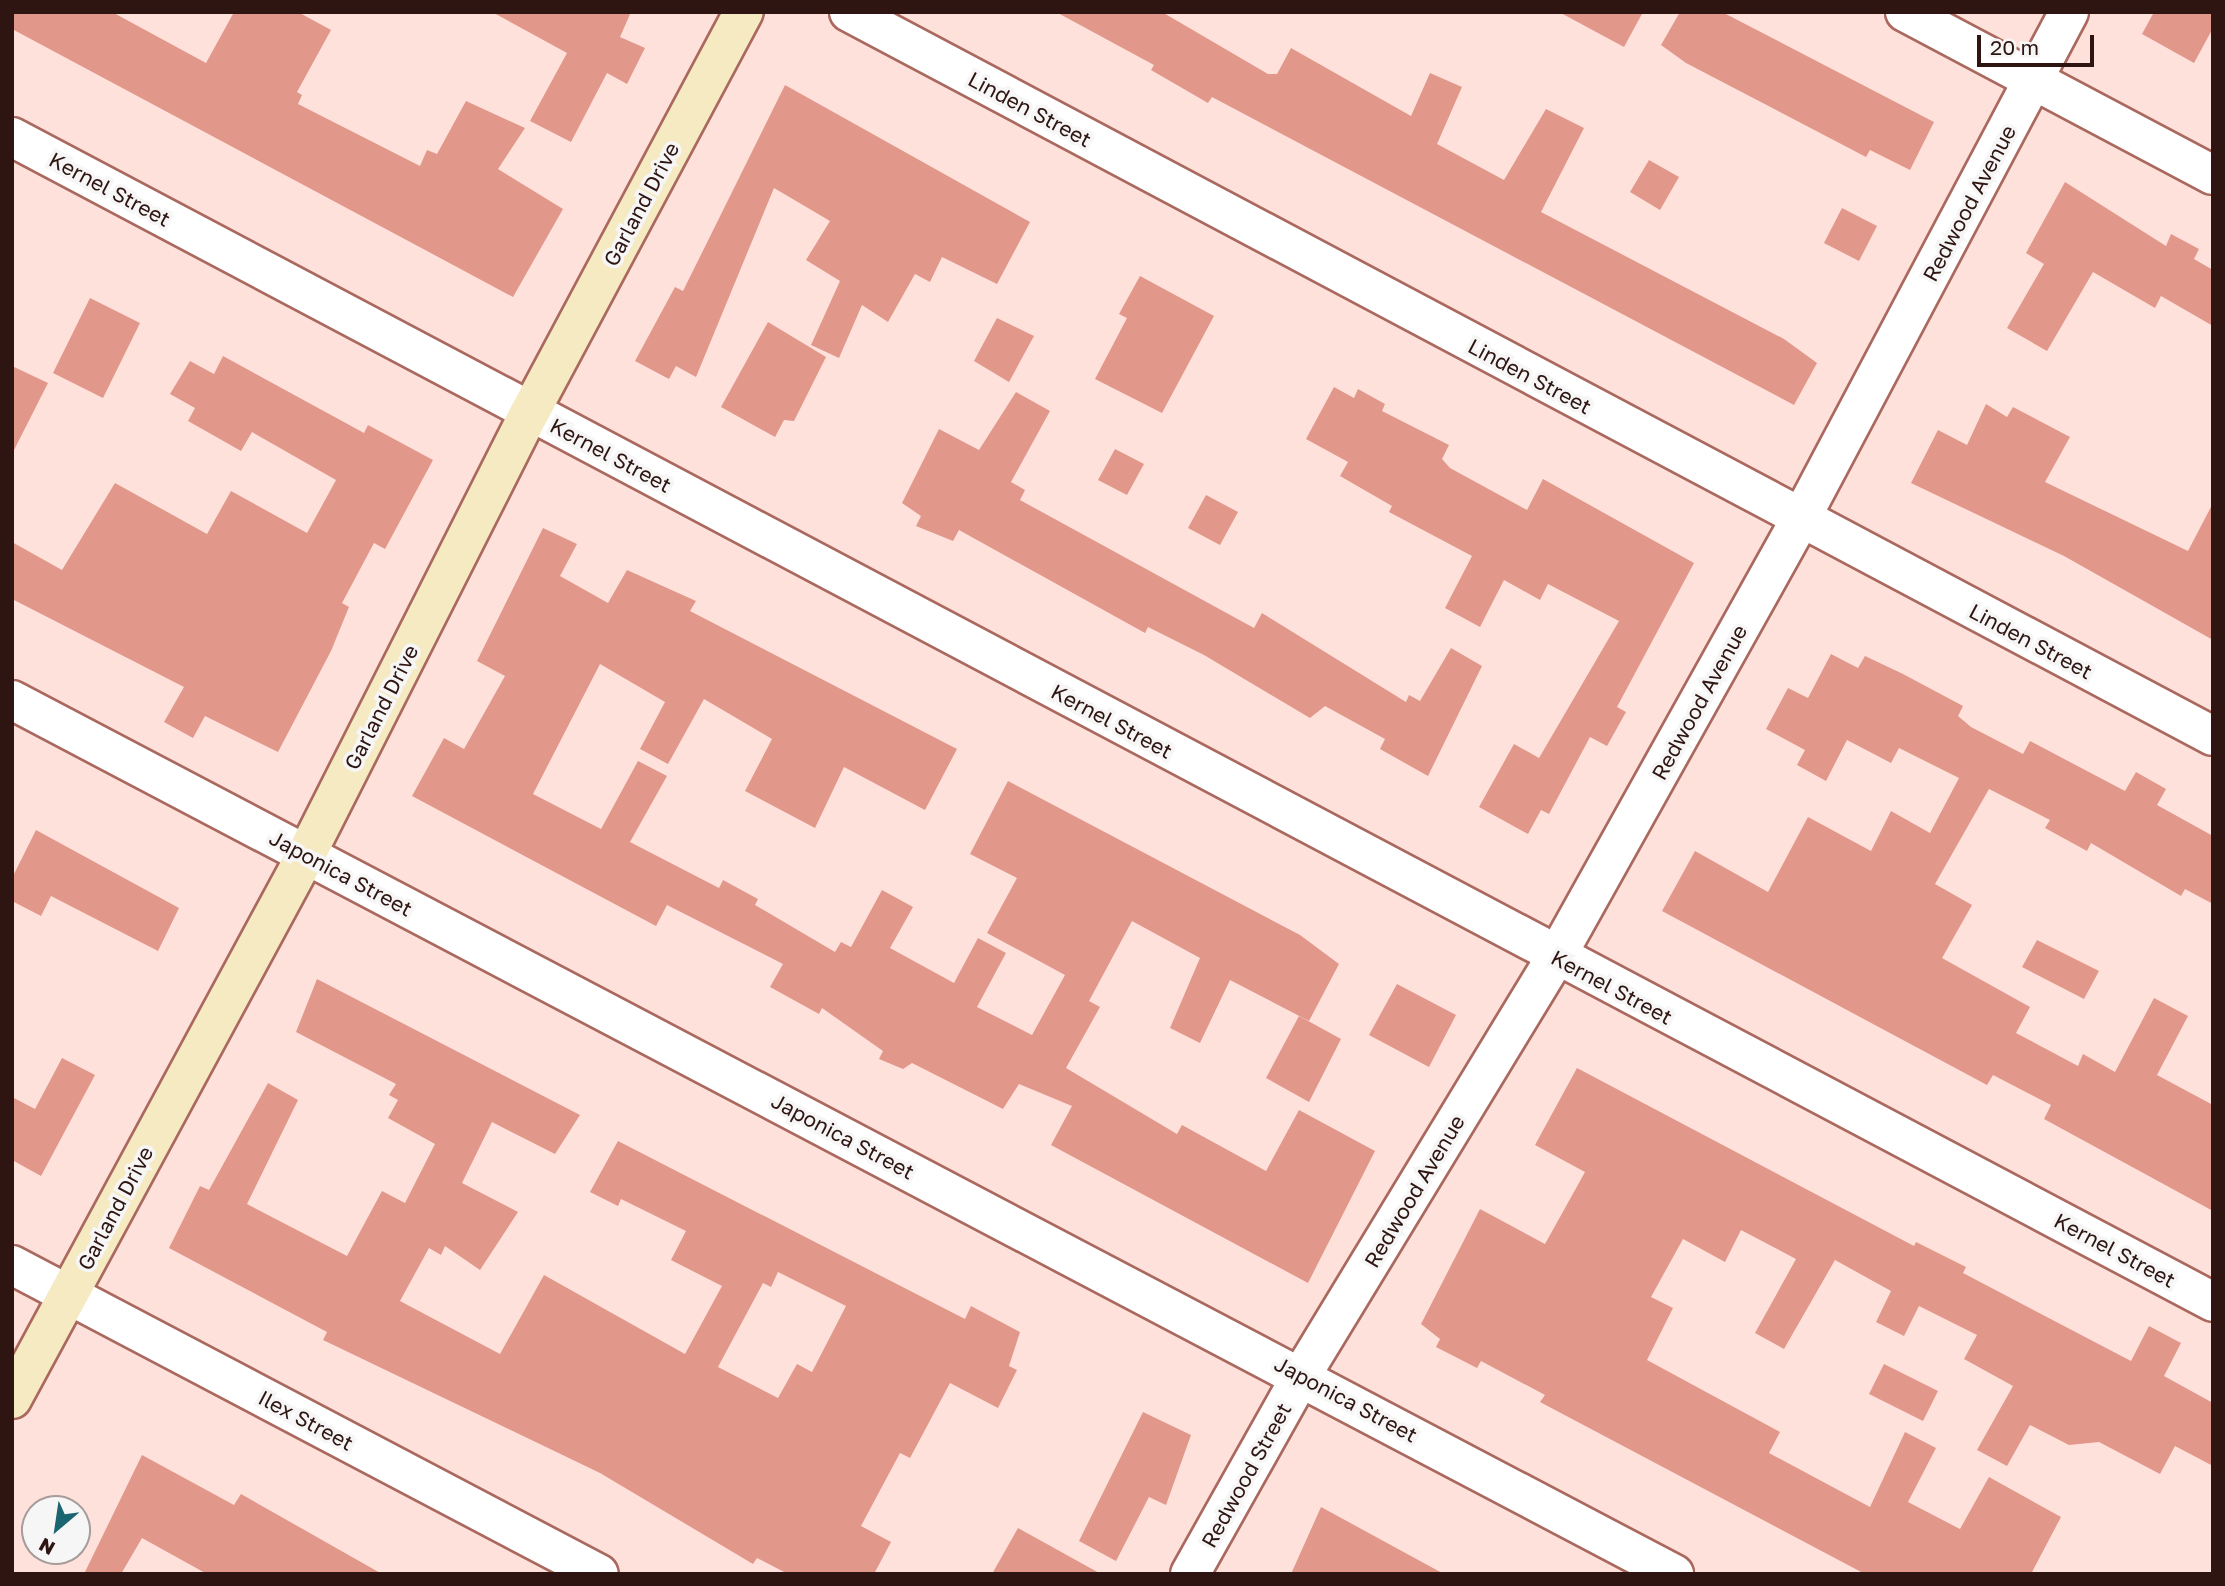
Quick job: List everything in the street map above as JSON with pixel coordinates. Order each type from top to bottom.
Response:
[{"type":"main road","name":"Garland Drive","points":[[12,1399],[306,855],[530,412],[744,12]]},
{"type":"street","name":"Linden Street","points":[[849,12],[1800,520],[2213,736]]},
{"type":"street","points":[[1905,12],[2213,175]]},
{"type":"street","name":"Redwood Avenue","points":[[1301,1376],[1556,957],[1800,520],[2069,12]]},
{"type":"street","name":"Kernel Street","points":[[12,137],[1556,957],[2213,1302]]},
{"type":"street","name":"Japonica Street","points":[[12,700],[1674,1574]]},
{"type":"street","name":"Ilex Street","points":[[12,1265],[599,1574]]},
{"type":"street","name":"Redwood Street","points":[[1190,1574],[1301,1376]]},
{"type":"building","points":[[12,12],[112,12],[206,63],[234,12],[298,12],[331,30],[297,92],[302,95],[298,104],[420,166],[427,150],[437,154],[466,101],[525,128],[498,169],[563,209],[513,297],[12,29]]},
{"type":"building","points":[[492,12],[631,12],[620,37],[645,48],[627,84],[607,73],[571,142],[530,121],[567,53]]},
{"type":"building","points":[[1056,12],[1162,12],[1268,74],[1277,74],[1291,48],[1411,116],[1430,73],[1462,87],[1437,144],[1504,180],[1546,109],[1584,128],[1541,212],[1784,339],[1817,363],[1794,405],[1212,97],[1208,103],[1151,70],[1154,65]]},
{"type":"building","points":[[1559,12],[1643,12],[1624,47]]},
{"type":"building","points":[[1680,12],[1722,12],[1934,122],[1910,170],[1870,150],[1866,157],[1686,63],[1661,45]]},
{"type":"building","points":[[2154,12],[2213,12],[2213,28],[2194,63],[2142,34]]},
{"type":"building","points":[[785,85],[1030,222],[997,284],[942,257],[930,282],[915,274],[888,322],[862,305],[839,358],[811,345],[840,281],[806,260],[830,221],[774,188],[696,377],[676,366],[669,379],[635,361],[675,287],[683,291]]},
{"type":"building","points":[[1649,160],[1679,177],[1660,210],[1630,192]]},
{"type":"building","points":[[2065,182],[2166,246],[2171,234],[2199,249],[2194,259],[2213,270],[2213,326],[2161,296],[2155,308],[2093,272],[2047,351],[2007,328],[2044,264],[2026,253]]},
{"type":"building","points":[[1842,208],[1877,226],[1859,261],[1824,243]]},
{"type":"building","points":[[1140,276],[1214,316],[1162,413],[1095,379],[1127,318],[1119,314]]},
{"type":"building","points":[[90,298],[140,323],[103,398],[53,373]]},
{"type":"building","points":[[997,318],[1034,336],[1009,382],[974,361]]},
{"type":"building","points":[[768,322],[826,357],[794,421],[784,420],[775,437],[721,407]]},
{"type":"building","points":[[223,356],[364,433],[368,425],[433,460],[385,549],[374,543],[342,603],[349,607],[331,651],[278,752],[205,716],[193,738],[164,722],[184,687],[12,599],[12,542],[62,570],[115,483],[207,534],[231,491],[307,533],[336,480],[252,432],[241,451],[188,421],[195,408],[170,394],[190,361],[214,374]]},
{"type":"building","points":[[12,366],[48,383],[12,454]]},
{"type":"building","points":[[1334,387],[1354,398],[1358,389],[1385,404],[1382,411],[1449,445],[1442,459],[1450,468],[1527,510],[1543,479],[1694,563],[1617,707],[1626,712],[1607,746],[1590,737],[1549,814],[1541,810],[1528,834],[1479,807],[1514,744],[1539,758],[1619,621],[1548,584],[1540,600],[1504,580],[1480,627],[1445,608],[1472,556],[1389,512],[1392,506],[1340,476],[1348,462],[1306,439]]},
{"type":"building","points":[[1016,392],[1050,411],[1011,482],[1025,490],[1020,500],[1254,628],[1262,613],[1406,702],[1409,695],[1420,701],[1451,648],[1482,666],[1428,776],[1380,749],[1385,739],[1325,706],[1310,718],[1204,655],[1148,627],[1145,633],[959,530],[953,541],[916,526],[921,516],[902,503],[939,429],[979,450]]},
{"type":"building","points":[[1986,404],[2007,417],[2013,407],[2070,437],[2045,482],[2188,551],[2213,503],[2213,640],[2064,556],[1911,483],[1938,430],[1967,445]]},
{"type":"building","points":[[1115,449],[1144,464],[1127,495],[1098,480]]},
{"type":"building","points":[[1206,495],[1238,512],[1220,545],[1188,528]]},
{"type":"building","points":[[543,528],[577,544],[560,576],[608,603],[627,570],[696,601],[690,611],[957,749],[925,810],[844,767],[815,828],[745,791],[772,739],[704,699],[668,764],[640,749],[665,702],[600,664],[533,794],[601,829],[638,761],[667,776],[630,842],[719,888],[723,880],[758,899],[755,905],[835,952],[841,942],[851,947],[882,890],[913,907],[890,948],[954,983],[978,938],[1006,953],[977,1007],[1032,1035],[1065,975],[987,933],[1017,878],[970,854],[1008,781],[1300,935],[1339,964],[1309,1021],[1230,980],[1200,1043],[1170,1028],[1200,958],[1132,921],[1089,1001],[1100,1007],[1066,1068],[1177,1134],[1182,1125],[1266,1171],[1299,1110],[1375,1151],[1308,1283],[1051,1145],[1072,1106],[1019,1084],[1003,1109],[912,1063],[903,1069],[879,1059],[883,1051],[822,1008],[819,1014],[770,987],[783,964],[667,905],[656,926],[412,796],[444,738],[464,749],[505,676],[477,661]]},
{"type":"building","points":[[1831,654],[1858,668],[1865,656],[1903,674],[1963,706],[1958,716],[1971,727],[2023,754],[2030,741],[2125,791],[2136,772],[2166,789],[2157,805],[2213,836],[2213,904],[2185,889],[2181,896],[2091,843],[2087,851],[2045,828],[2050,820],[1989,789],[1935,884],[1972,905],[1942,958],[2030,1007],[2016,1033],[2078,1066],[2083,1054],[2115,1072],[2154,998],[2188,1016],[2157,1075],[2213,1105],[2213,1211],[2044,1119],[2051,1105],[1993,1075],[1987,1085],[1662,911],[1695,851],[1768,892],[1808,817],[1871,851],[1891,811],[1930,833],[1959,778],[1899,748],[1891,763],[1847,740],[1826,781],[1797,765],[1805,750],[1766,729],[1788,688],[1808,698]]},
{"type":"building","points":[[36,830],[179,908],[158,951],[51,896],[41,916],[12,901],[12,878]]},
{"type":"building","points":[[2037,940],[2099,971],[2084,999],[2022,967]]},
{"type":"building","points":[[317,979],[580,1115],[555,1154],[492,1122],[462,1183],[518,1212],[480,1270],[445,1246],[441,1255],[429,1248],[400,1301],[500,1354],[544,1275],[685,1354],[722,1286],[671,1260],[686,1231],[621,1199],[618,1206],[590,1192],[618,1141],[965,1319],[971,1306],[1020,1332],[1009,1366],[1017,1370],[998,1408],[950,1383],[910,1458],[900,1453],[861,1526],[891,1542],[874,1574],[788,1574],[757,1558],[753,1564],[600,1473],[323,1340],[327,1332],[169,1248],[200,1186],[209,1190],[268,1083],[298,1100],[247,1204],[347,1256],[382,1191],[405,1203],[435,1144],[388,1118],[398,1100],[389,1095],[396,1084],[296,1032]],"holes":[[[778,1272],[846,1306],[812,1372],[797,1364],[778,1398],[718,1367],[763,1283],[771,1287]]]},
{"type":"building","points":[[1397,984],[1456,1015],[1429,1067],[1369,1035]]},
{"type":"building","points":[[1299,1016],[1341,1039],[1309,1102],[1266,1078]]},
{"type":"building","points":[[62,1058],[95,1075],[41,1176],[12,1160],[12,1097],[35,1109]]},
{"type":"building","points":[[1577,1068],[1914,1246],[1916,1242],[1966,1267],[1963,1273],[2131,1361],[2149,1326],[2181,1343],[2164,1376],[2213,1403],[2213,1466],[2175,1446],[2160,1474],[2099,1442],[2069,1445],[2030,1425],[2007,1466],[1977,1450],[2013,1386],[1964,1359],[1977,1335],[1919,1306],[1904,1336],[1876,1322],[1891,1291],[1835,1260],[1784,1349],[1755,1333],[1796,1259],[1741,1230],[1725,1262],[1683,1239],[1651,1297],[1673,1308],[1647,1360],[1780,1432],[1769,1453],[1870,1507],[1905,1432],[1936,1448],[1908,1502],[1960,1529],[1989,1477],[2061,1517],[2031,1574],[1865,1574],[1540,1402],[1545,1395],[1481,1361],[1477,1368],[1436,1347],[1440,1339],[1421,1324],[1480,1209],[1545,1244],[1585,1172],[1535,1145]]},
{"type":"building","points":[[1884,1364],[1938,1391],[1923,1421],[1869,1394]]},
{"type":"building","points":[[1143,1412],[1191,1435],[1166,1505],[1149,1497],[1116,1561],[1079,1541]]},
{"type":"building","points":[[142,1455],[234,1505],[241,1494],[382,1574],[207,1574],[142,1538],[121,1574],[84,1574],[91,1565],[91,1560]]},
{"type":"building","points":[[1321,1507],[1444,1574],[1291,1574]]},
{"type":"building","points":[[1018,1528],[1101,1574],[992,1574]]}]
